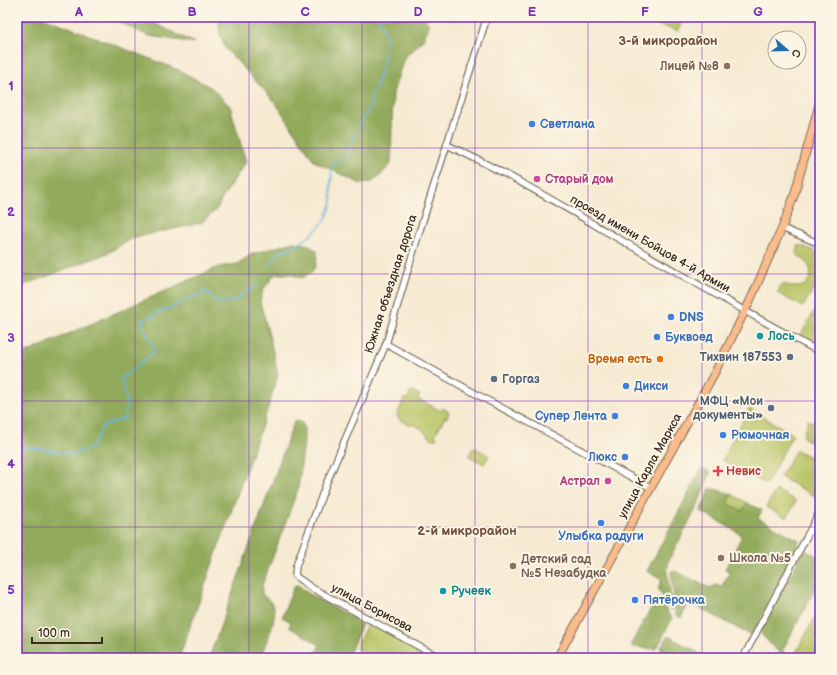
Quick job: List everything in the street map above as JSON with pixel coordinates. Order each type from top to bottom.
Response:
[{"type":"main road","name":"улица Карла Маркса","points":[[557,658],[650,487],[714,374],[744,311],[782,228],[794,196],[820,101]]},
{"type":"street","name":"Южная объездная дорога","points":[[295,576],[296,566],[323,493],[386,344],[446,145],[487,17]]},
{"type":"street","name":"проезд имени Бойцов 4-й Армии","points":[[446,145],[568,208],[744,311],[820,352]]},
{"type":"street","points":[[782,228],[820,244]]},
{"type":"street","points":[[386,344],[416,362],[650,487]]},
{"type":"street","points":[[743,658],[820,511]]},
{"type":"street","name":"улица Борисова","points":[[295,576],[312,588],[440,658]]},
{"type":"green space","points":[[17,17],[43,17],[179,70],[212,88],[230,106],[246,162],[216,210],[201,223],[132,238],[108,253],[17,288]]},
{"type":"green space","points":[[108,17],[141,17],[195,43],[149,36]]},
{"type":"green space","points":[[222,17],[425,17],[429,26],[423,40],[404,58],[393,93],[391,164],[381,175],[372,182],[361,184],[314,161],[275,102],[225,48],[220,35],[219,23]]},
{"type":"green space","points":[[659,17],[683,17],[679,31],[657,25]]},
{"type":"green space","points":[[294,242],[309,245],[317,251],[317,261],[315,268],[302,278],[290,274],[275,274],[263,290],[260,302],[278,375],[267,411],[179,658],[17,658],[17,357],[218,267],[237,264],[252,254]]},
{"type":"green space","points":[[799,245],[820,253],[820,278],[803,307],[777,293],[782,284],[795,287],[801,286],[805,285],[809,279],[810,268],[808,264],[796,254]]},
{"type":"green space","points":[[815,310],[820,313],[820,349],[799,338]]},
{"type":"green space","points":[[412,391],[420,395],[418,399],[441,411],[443,408],[449,412],[447,418],[445,417],[435,435],[437,437],[436,439],[430,438],[419,427],[412,424],[409,425],[398,418],[397,415],[404,399],[407,399]]},
{"type":"green space","points":[[749,409],[793,434],[766,484],[722,460]]},
{"type":"green space","points":[[808,420],[820,427],[820,448],[803,437]]},
{"type":"green space","points":[[294,422],[301,422],[304,426],[304,442],[298,489],[262,586],[262,594],[273,606],[273,624],[260,658],[209,658]]},
{"type":"green space","points":[[474,447],[489,456],[484,464],[469,456]]},
{"type":"green space","points":[[796,450],[820,462],[820,499],[780,477]]},
{"type":"green space","points":[[702,468],[709,471],[710,474],[696,509],[669,560],[667,571],[672,611],[658,589],[662,579],[647,571]]},
{"type":"green space","points":[[710,488],[732,494],[727,503],[742,511],[747,503],[762,510],[758,518],[799,540],[798,548],[752,636],[689,602],[681,618],[676,615],[671,571],[675,571],[710,588],[716,585],[721,587],[730,572],[725,569],[741,538],[739,533],[702,512],[701,510]]},
{"type":"green space","points":[[776,490],[796,501],[787,518],[766,507]]},
{"type":"green space","points":[[732,494],[747,503],[742,512],[727,503]]},
{"type":"green space","points":[[804,550],[820,557],[820,580],[782,651],[788,655],[785,658],[762,635],[761,631]]},
{"type":"green space","points":[[296,585],[312,596],[348,615],[364,620],[347,658],[313,658],[320,645],[289,627],[291,622],[282,617],[294,586]]},
{"type":"green space","points":[[657,599],[660,600],[672,619],[657,648],[633,647],[631,644]]},
{"type":"green space","points":[[820,608],[820,658],[798,658],[794,656]]},
{"type":"green space","points":[[368,623],[371,623],[435,658],[373,658],[356,648]]},
{"type":"green space","points":[[667,637],[670,637],[708,658],[680,658],[664,650],[662,653],[661,648]]},
{"type":"waterway","points":[[268,265],[281,251],[299,244],[311,235],[325,221],[332,203],[332,166],[344,159],[362,120],[371,105],[371,98],[383,65],[386,36],[380,20],[377,17]]},
{"type":"waterway","points":[[17,450],[29,447],[72,454],[92,448],[103,426],[125,418],[127,404],[121,379],[155,351],[141,321],[206,291],[218,303],[235,301],[258,284]]},
{"type":"place","name":"Лицей №8","points":[[727,66]]},
{"type":"place","name":"Светлана","points":[[532,124]]},
{"type":"place","name":"Старый дом","points":[[537,179]]},
{"type":"place","name":"DNS","points":[[671,317]]},
{"type":"place","name":"Лось","points":[[760,336]]},
{"type":"place","name":"Буквоед","points":[[657,337]]},
{"type":"place","name":"Тихвин 187553","points":[[790,357]]},
{"type":"place","name":"Время есть","points":[[660,359]]},
{"type":"place","name":"Горгаз","points":[[494,379]]},
{"type":"place","name":"Дикси","points":[[626,386]]},
{"type":"place","name":"МФЦ «Мои документы»","points":[[771,408]]},
{"type":"place","name":"Супер Лента","points":[[615,416]]},
{"type":"place","name":"Рюмочная","points":[[723,435]]},
{"type":"place","name":"Люкс","points":[[625,457]]},
{"type":"place","name":"Невис","points":[[718,471]]},
{"type":"place","name":"Астрал","points":[[608,481]]},
{"type":"place","name":"Улыбка радуги","points":[[601,523]]},
{"type":"place","name":"Школа №5","points":[[721,558]]},
{"type":"place","name":"Детский сад №5 Незабудка","points":[[513,566]]},
{"type":"place","name":"Ручеек","points":[[443,591]]},
{"type":"place","name":"Пятёрочка","points":[[635,600]]},
{"type":"district","name":"3-й микрорайон","points":[[668,41]]},
{"type":"district","name":"2-й микрорайон","points":[[467,531]]}]
